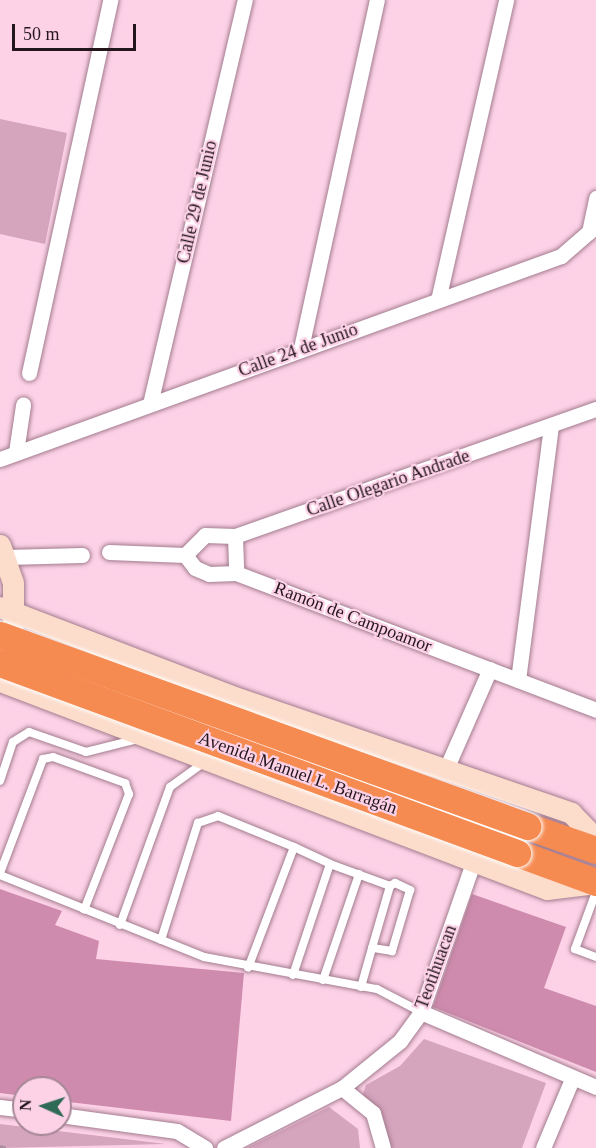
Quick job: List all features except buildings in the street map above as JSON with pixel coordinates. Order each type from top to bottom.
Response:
[{"type":"highway","name":"Avenida Manuel L. Barragán","points":[[0,635],[596,850]]},
{"type":"highway","name":"Avenida Manuel L. Barragán","points":[[0,680],[517,853],[596,882]]},
{"type":"street","points":[[29,373],[110,0]]},
{"type":"street","name":"Calle 29 de Junio","points":[[150,404],[245,0]]},
{"type":"street","points":[[301,348],[377,0]]},
{"type":"street","points":[[438,300],[506,0]]},
{"type":"street","name":"Calle 24 de Junio","points":[[0,459],[301,348],[561,256],[589,232],[596,198]]},
{"type":"street","points":[[16,452],[23,405]]},
{"type":"street","name":"Calle Olegario Andrade","points":[[185,555],[205,535],[235,536],[596,409]]},
{"type":"street","points":[[518,680],[551,426]]},
{"type":"street","points":[[235,536],[236,573]]},
{"type":"street","points":[[82,555],[3,551],[8,610],[0,680],[208,761],[278,791],[547,889],[596,882]]},
{"type":"street","points":[[109,552],[185,555]]},
{"type":"street","name":"Ramón de Campoamor","points":[[185,555],[195,568],[209,574],[236,573],[596,710]]},
{"type":"street","points":[[8,610],[229,695],[571,813],[596,839]]},
{"type":"street","points":[[446,769],[490,669]]},
{"type":"street","points":[[208,761],[230,754],[243,736],[241,711],[229,695]]},
{"type":"street","points":[[278,791],[269,773],[268,751],[276,734],[296,717]]},
{"type":"street","name":"Teotihuacan","points":[[224,1148],[342,1089],[400,1041],[421,1012],[473,863]]},
{"type":"street","points":[[421,1012],[596,1088]]},
{"type":"street","points":[[543,1148],[572,1078]]},
{"type":"street","points":[[342,1089],[373,1113],[383,1148]]},
{"type":"street","points":[[72,1117],[177,1131],[205,1148]]},
{"type":"lane","points":[[0,781],[13,742],[29,732],[94,752],[144,737]]},
{"type":"lane","points":[[84,910],[129,794],[125,783],[53,757],[43,759],[0,874],[84,910],[120,925],[161,940],[248,968],[383,990],[421,1012]]},
{"type":"lane","points":[[120,925],[170,787],[208,761]]},
{"type":"lane","points":[[161,940],[201,819],[218,816],[330,864],[390,886]]},
{"type":"lane","points":[[248,968],[294,847]]},
{"type":"lane","points":[[293,975],[330,864]]},
{"type":"lane","points":[[323,980],[359,874]]},
{"type":"lane","points":[[361,987],[372,948],[390,886],[395,883],[412,895],[392,951],[372,948]]},
{"type":"lane","points":[[596,892],[575,949],[596,957]]},
{"type":"path","points":[[0,1146],[8,1148]]},
{"type":"shaded area","points":[[0,119],[67,133],[45,244],[0,234]]},
{"type":"shaded area","points":[[424,1039],[546,1083],[522,1148],[385,1148],[361,1100],[366,1085],[400,1066]]},
{"type":"shaded area","points":[[329,1107],[358,1129],[360,1148],[247,1148]]},
{"type":"shaded area","points":[[0,1124],[12,1125],[12,1136],[72,1136],[72,1133],[166,1144],[0,1148]]}]
